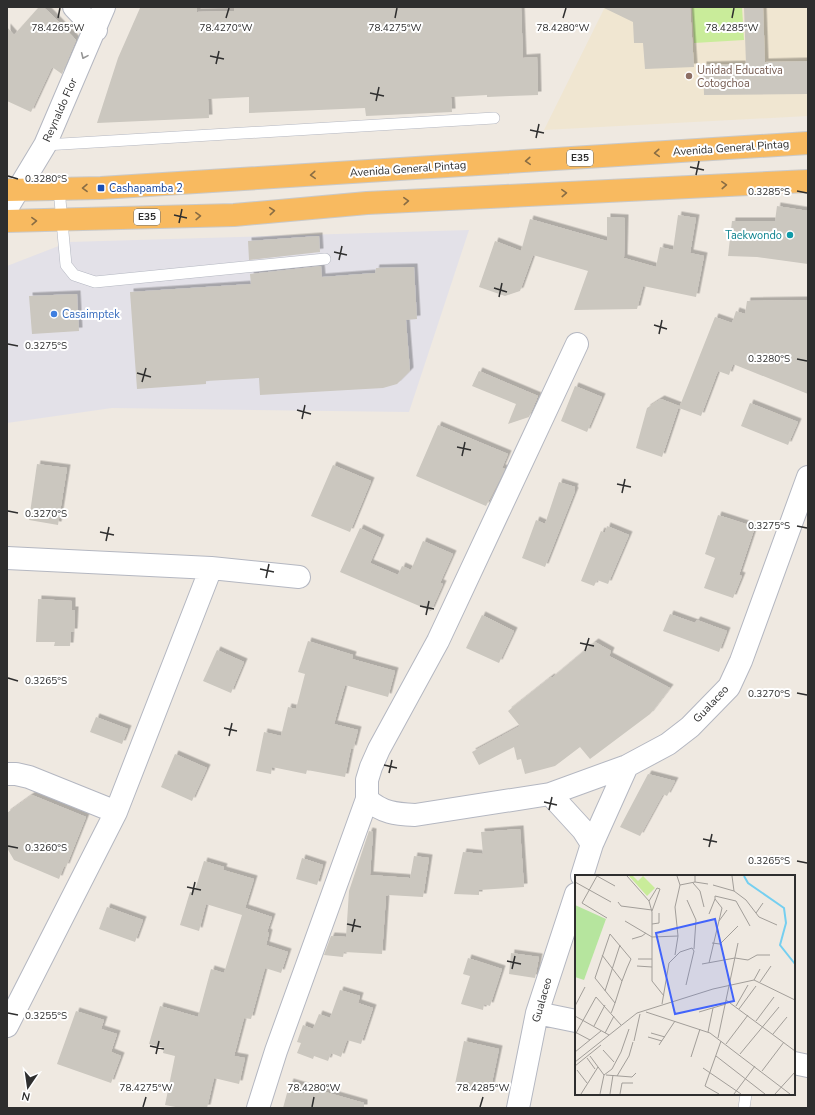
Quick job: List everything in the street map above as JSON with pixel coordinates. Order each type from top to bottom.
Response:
[{"type":"highway","name":"Avenida General Pintag","points":[[13,189],[101,188],[808,143]]},
{"type":"highway","name":"E35","points":[[7,222],[234,215],[367,203],[808,180]]},
{"type":"street","points":[[74,7],[96,30]]},
{"type":"street","name":"Reynaldo Flor","points":[[7,208],[13,189],[45,145],[96,30],[104,7]]},
{"type":"street","points":[[258,1108],[276,1051],[368,799],[368,780],[371,767],[379,749],[438,641],[576,344]]},
{"type":"street","name":"Gualaceo","points":[[368,799],[383,811],[402,814],[415,814],[550,794],[626,766],[668,744],[679,736],[690,727],[729,687],[808,477]]},
{"type":"street","points":[[7,558],[211,568],[299,578]]},
{"type":"street","points":[[7,1026],[116,812],[211,568]]},
{"type":"street","points":[[582,875],[592,844],[626,766]]},
{"type":"street","points":[[7,774],[16,774],[29,777],[116,812]]},
{"type":"street","points":[[550,794],[583,830],[592,844]]},
{"type":"street","name":"Gualaceo","points":[[518,1108],[537,1013],[575,897]]},
{"type":"street","points":[[537,1013],[575,1021]]},
{"type":"street","points":[[795,1063],[808,1066]]},
{"type":"lane","points":[[45,145],[494,118]]},
{"type":"lane","points":[[59,188],[66,265],[74,275],[95,282],[326,259]]},
{"type":"lane","points":[[744,1108],[746,1095]]},
{"type":"shaded area","name":"Unidad Educativa Cotogchoa","points":[[605,7],[808,7],[808,116],[544,130]]},
{"type":"shaded area","points":[[469,230],[409,412],[112,408],[7,423],[7,266],[69,242]]},
{"type":"green space","points":[[692,7],[742,7],[744,40],[694,43]]},
{"type":"building","points":[[39,7],[43,7],[49,12],[76,40],[62,74],[52,67],[31,112],[7,101],[7,27],[14,35]]},
{"type":"building","points":[[197,7],[197,12],[234,11],[234,7],[521,7],[523,58],[537,57],[538,95],[451,97],[452,112],[366,116],[365,108],[249,113],[249,97],[208,99],[209,118],[97,123],[118,58],[140,8]]},
{"type":"building","points":[[602,7],[690,7],[694,67],[645,69],[643,43],[634,43],[633,22]]},
{"type":"building","points":[[744,7],[763,7],[765,62],[808,61],[808,94],[704,95],[703,65],[746,64]]},
{"type":"building","points":[[777,206],[808,211],[808,264],[757,257],[728,256],[732,221],[775,221]]},
{"type":"building","points":[[678,215],[696,218],[690,253],[704,256],[696,297],[643,286],[637,309],[574,310],[588,271],[533,255],[520,291],[505,296],[479,287],[495,241],[521,251],[530,219],[607,241],[607,217],[625,218],[624,258],[656,267],[660,247],[673,250]]},
{"type":"building","points":[[319,236],[320,252],[249,260],[248,241]]},
{"type":"building","points":[[321,266],[322,277],[375,273],[376,268],[414,267],[417,319],[406,320],[410,371],[397,384],[383,388],[260,395],[259,378],[206,381],[206,384],[137,389],[130,292],[251,284],[250,274]]},
{"type":"building","name":"Casaimptek","points":[[77,294],[79,331],[32,334],[29,296]]},
{"type":"building","points":[[808,300],[808,394],[733,364],[729,375],[718,371],[701,416],[679,408],[715,317],[732,323],[736,311],[745,314],[747,301]]},
{"type":"building","points":[[479,371],[538,396],[529,417],[508,424],[516,404],[472,386]]},
{"type":"building","points":[[575,386],[602,397],[587,432],[561,421]]},
{"type":"building","points":[[661,399],[679,406],[662,457],[636,448],[647,408]]},
{"type":"building","points":[[750,403],[798,422],[788,445],[741,426]]},
{"type":"building","points":[[438,425],[508,454],[502,468],[505,469],[486,506],[416,476]]},
{"type":"building","points":[[37,464],[67,468],[58,525],[29,520]]},
{"type":"building","points":[[333,465],[371,481],[350,532],[311,516]]},
{"type":"building","points":[[559,482],[575,487],[575,491],[545,567],[522,558],[536,520],[545,524]]},
{"type":"building","points":[[718,515],[755,527],[739,575],[742,576],[733,598],[704,588],[715,558],[705,554]]},
{"type":"building","points":[[607,526],[629,535],[608,584],[597,580],[594,586],[581,581],[601,531],[605,533]]},
{"type":"building","points":[[360,528],[381,538],[370,563],[398,575],[402,566],[411,570],[423,541],[453,554],[440,583],[443,584],[431,611],[340,572]]},
{"type":"building","points":[[38,599],[72,601],[72,610],[75,610],[74,632],[71,632],[70,646],[54,646],[55,642],[36,642]]},
{"type":"building","points":[[670,614],[695,623],[697,620],[727,631],[719,652],[663,631]]},
{"type":"building","points":[[482,615],[514,631],[499,663],[466,648]]},
{"type":"building","points":[[308,641],[353,655],[352,659],[395,671],[388,697],[345,685],[334,724],[358,730],[353,749],[351,748],[345,777],[307,770],[306,774],[272,767],[271,774],[256,771],[264,732],[281,736],[288,707],[296,709],[305,674],[298,672]]},
{"type":"building","points":[[595,642],[611,651],[609,656],[670,688],[650,714],[590,759],[580,747],[555,766],[525,774],[521,759],[517,760],[514,747],[479,765],[472,752],[520,726],[508,711],[551,677],[552,678]]},
{"type":"building","points":[[217,650],[244,662],[231,693],[203,681]]},
{"type":"building","points":[[96,717],[128,729],[122,744],[90,732]]},
{"type":"building","points":[[175,754],[207,768],[192,801],[161,787]]},
{"type":"building","points":[[648,774],[675,781],[667,796],[663,794],[640,836],[620,827]]},
{"type":"building","points":[[32,795],[86,817],[66,867],[64,866],[59,879],[14,860],[7,848],[7,813]]},
{"type":"building","points":[[520,829],[524,887],[479,890],[479,895],[454,894],[463,852],[483,854],[481,832]]},
{"type":"building","points":[[369,831],[373,832],[370,875],[410,878],[414,856],[429,858],[423,897],[386,896],[382,954],[344,952],[343,957],[324,955],[331,936],[346,937],[349,891]]},
{"type":"building","points":[[302,858],[323,865],[317,885],[296,879]]},
{"type":"building","points":[[204,861],[224,867],[223,870],[254,879],[245,908],[272,917],[267,932],[269,933],[266,945],[288,952],[281,973],[265,968],[251,1019],[244,1018],[234,1056],[245,1058],[239,1084],[214,1078],[207,1108],[181,1108],[165,1105],[175,1056],[163,1053],[164,1048],[149,1044],[160,1006],[198,1017],[211,969],[224,973],[242,915],[206,904],[199,931],[180,925],[190,892],[194,893]]},
{"type":"building","points":[[107,907],[143,920],[135,942],[99,929]]},
{"type":"building","points":[[511,953],[539,957],[535,978],[509,974]]},
{"type":"building","points":[[468,958],[502,969],[490,1006],[484,1004],[483,1010],[461,1004],[470,976],[463,974]]},
{"type":"building","points":[[340,990],[360,996],[358,1003],[373,1008],[361,1044],[347,1040],[341,1057],[331,1053],[328,1061],[314,1056],[313,1059],[297,1053],[301,1043],[297,1042],[303,1025],[313,1029],[319,1014],[330,1018]]},
{"type":"building","points":[[76,1011],[104,1020],[101,1029],[117,1034],[111,1052],[121,1056],[111,1083],[57,1064]]},
{"type":"building","points":[[464,1041],[499,1049],[490,1092],[455,1084]]},
{"type":"building","points":[[290,1082],[364,1103],[364,1108],[283,1108]]},
{"type":"place","name":"Unidad Educativa Cotogchoa","points":[[689,76]]},
{"type":"place","name":"Cashapamba 2","points":[[101,188]]},
{"type":"place","name":"Taekwondo","points":[[790,235]]},
{"type":"place","name":"Casaimptek","points":[[54,314]]}]
